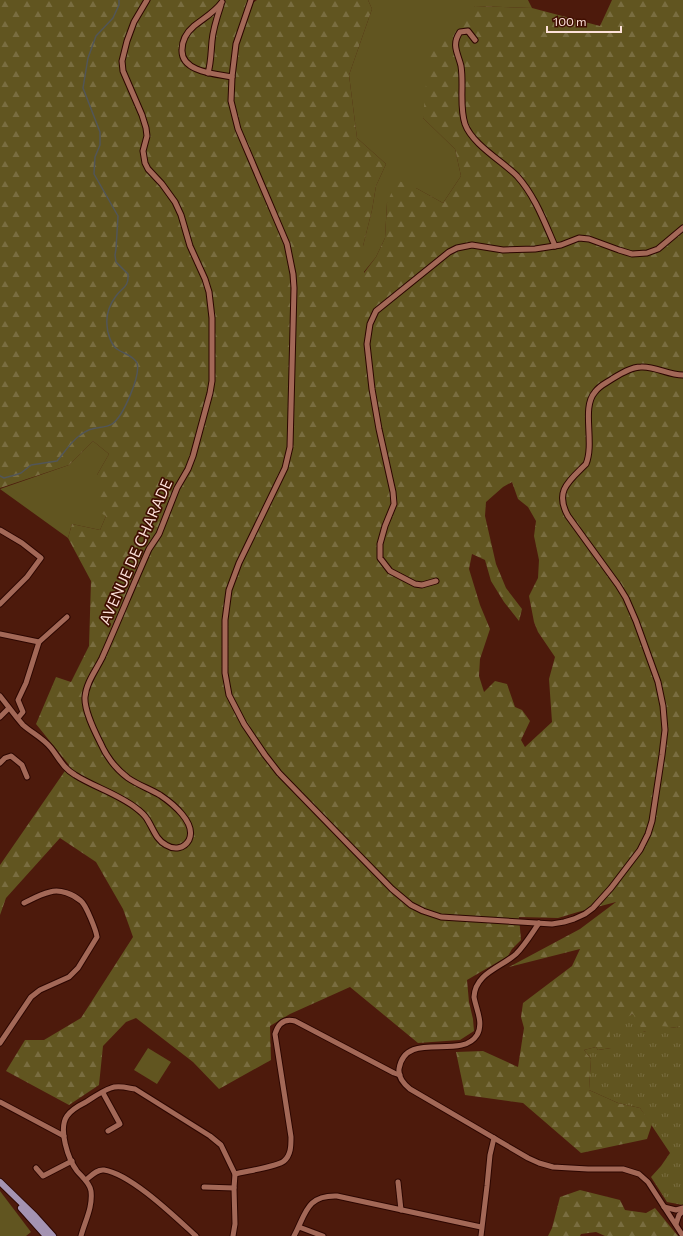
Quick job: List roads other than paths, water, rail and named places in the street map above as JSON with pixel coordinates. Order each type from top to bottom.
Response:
[{"type":"main road","points":[[0,1182],[46,1236]]},
{"type":"main road","points":[[0,1182],[53,1236]]},
{"type":"street","name":"AVENUE DE CHARADE","points":[[0,696],[24,725],[51,748],[65,768],[74,775],[134,807],[148,819],[159,840],[163,844],[168,847],[179,848],[188,841],[191,830],[183,815],[161,796],[128,778],[112,763],[101,744],[87,712],[85,699],[88,686],[101,660],[149,549],[159,534],[177,488],[188,469],[193,456],[212,381],[212,318],[209,292],[205,279],[190,246],[178,208],[145,163],[143,151],[146,128],[140,109],[124,71],[122,60],[126,41],[134,22],[147,0]]},
{"type":"street","points":[[250,0],[236,44],[231,101],[238,129],[287,244],[293,274],[294,288],[290,448],[285,468],[239,563],[229,590],[226,612],[224,663],[226,684],[229,694],[250,734],[271,764],[392,889],[411,905],[423,911],[441,917],[552,924],[564,922],[585,914],[593,908],[612,888],[640,850],[648,834],[652,820],[662,755],[664,730],[663,706],[658,682],[626,598],[568,516],[562,504],[562,495],[566,486],[588,460],[590,442],[588,404],[594,392],[601,385],[638,367],[646,367],[668,373],[683,375]]},
{"type":"street","points":[[222,1],[214,11],[194,26],[188,33],[182,47],[182,56],[186,63],[194,68],[232,77]]},
{"type":"street","points":[[208,72],[212,40],[222,1]]},
{"type":"street","points":[[475,40],[468,31],[460,32],[456,38],[455,48],[461,67],[463,112],[466,126],[477,142],[518,176],[538,204],[555,246]]},
{"type":"street","points":[[436,581],[422,585],[414,584],[390,571],[380,558],[380,544],[385,526],[394,504],[394,492],[379,429],[372,389],[367,344],[370,324],[376,312],[453,250],[472,245],[503,250],[535,249],[555,246],[578,238],[589,239],[632,254],[647,254],[658,250],[683,228]]},
{"type":"street","points":[[0,530],[22,543],[41,558],[27,577],[0,604]]},
{"type":"street","points":[[18,718],[23,712],[18,700],[26,683],[39,642],[67,617]]},
{"type":"street","points":[[0,634],[39,642]]},
{"type":"street","points":[[0,717],[9,708]]},
{"type":"street","points":[[0,763],[5,758],[11,756],[22,765],[27,777]]},
{"type":"street","points":[[0,1043],[31,997],[40,990],[69,977],[78,968],[97,937],[96,930],[82,901],[74,896],[61,891],[50,891],[24,903]]},
{"type":"street","points":[[538,923],[518,952],[478,982],[474,992],[474,997],[480,1025],[474,1038],[470,1042],[462,1045],[418,1048],[410,1051],[402,1059],[400,1065],[400,1075],[403,1082],[410,1089],[534,1161],[553,1167],[588,1169],[615,1168],[632,1171],[639,1174],[648,1182],[683,1236]]},
{"type":"street","points":[[235,1174],[276,1165],[284,1161],[289,1154],[291,1137],[275,1034],[277,1026],[283,1022],[289,1020],[295,1021],[400,1075]]},
{"type":"street","points":[[81,1236],[91,1204],[91,1190],[86,1180],[77,1170],[72,1161],[64,1136],[63,1124],[67,1115],[76,1107],[111,1088],[123,1087],[135,1089],[147,1096],[210,1136],[221,1146],[235,1174],[235,1224],[233,1236]]},
{"type":"street","points":[[103,1093],[120,1124],[108,1131]]},
{"type":"street","points":[[0,1102],[64,1136]]},
{"type":"street","points":[[481,1236],[490,1155],[494,1138]]},
{"type":"street","points":[[36,1168],[43,1176],[72,1161]]},
{"type":"street","points":[[86,1180],[97,1171],[104,1170],[130,1181],[160,1204],[196,1236]]},
{"type":"street","points":[[398,1182],[401,1210]]},
{"type":"street","points":[[204,1187],[234,1188]]},
{"type":"street","points":[[294,1236],[305,1210],[314,1202],[326,1196],[337,1196],[482,1227]]},
{"type":"street","points":[[664,1207],[676,1210],[683,1208]]},
{"type":"street","points":[[676,1224],[679,1215],[683,1212]]},
{"type":"street","points":[[299,1227],[323,1236]]},
{"type":"waterway","points":[[0,476],[4,478],[21,473],[31,465],[57,461],[79,436],[90,429],[112,424],[126,405],[134,386],[138,369],[137,363],[131,356],[115,347],[111,341],[108,331],[107,317],[109,310],[116,296],[126,285],[128,274],[116,262],[115,255],[118,216],[94,174],[95,157],[100,145],[100,132],[83,88],[88,58],[96,36],[113,18],[119,5],[119,0]]}]
